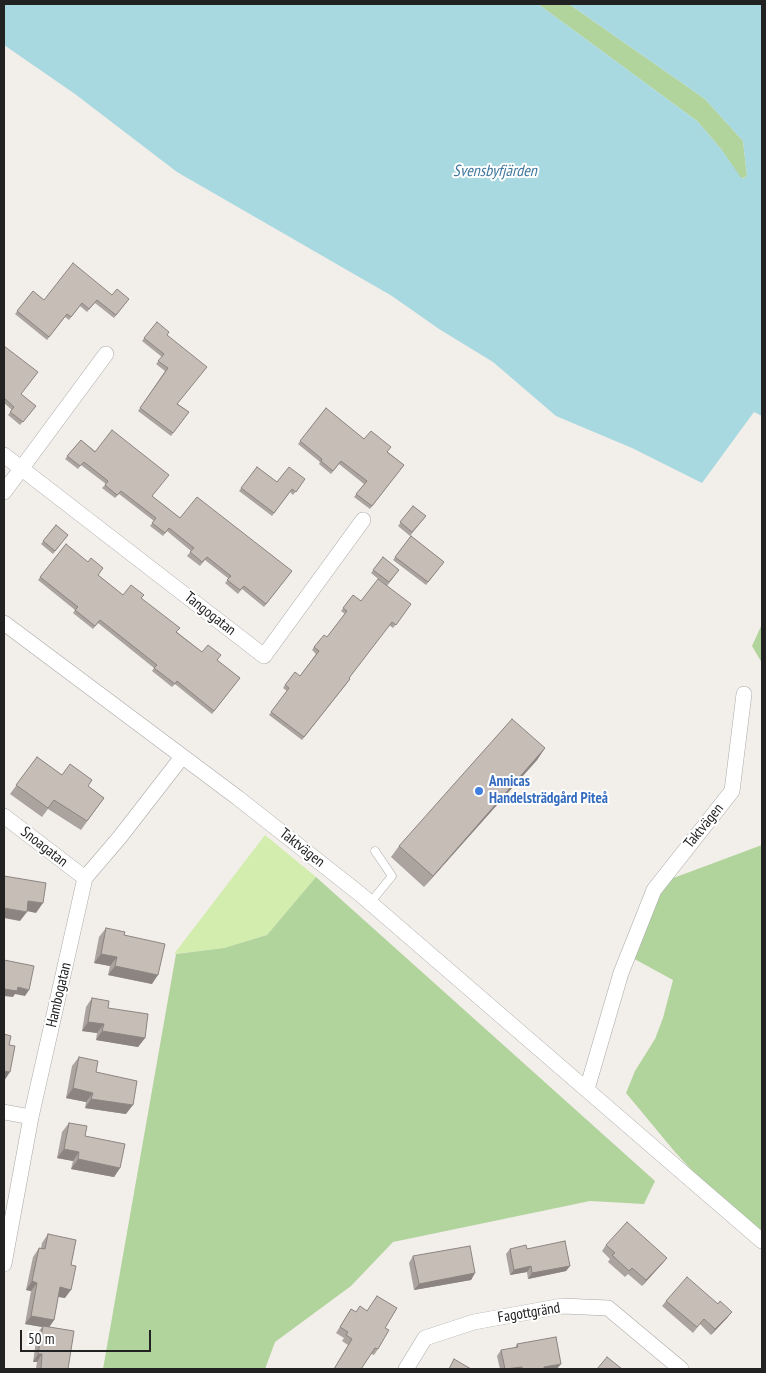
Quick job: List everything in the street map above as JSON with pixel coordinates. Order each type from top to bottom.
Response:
[{"type":"street","points":[[4,492],[106,354]]},
{"type":"street","name":"Tangogatan","points":[[4,455],[264,656],[363,520]]},
{"type":"street","name":"Taktvägen","points":[[4,623],[182,758],[238,798],[370,903],[762,1241]]},
{"type":"street","name":"Taktvägen","points":[[587,1090],[621,973],[654,890],[732,791],[744,694]]},
{"type":"street","name":"Hambogatan","points":[[4,1264],[31,1117],[85,878],[182,758]]},
{"type":"street","name":"Snoagatan","points":[[4,816],[85,878]]},
{"type":"street","points":[[4,1112],[31,1117]]},
{"type":"street","name":"Fagottgränd","points":[[406,1369],[425,1338],[474,1322],[562,1306],[608,1308],[681,1369]]},
{"type":"lane","points":[[370,903],[392,876],[375,851]]},
{"type":"green space","points":[[538,4],[569,4],[705,99],[743,141],[747,176],[741,179],[721,149],[697,121]]},
{"type":"green space","points":[[762,624],[762,663],[752,646]]},
{"type":"green space","points":[[265,835],[316,877],[267,935],[224,948],[174,954]]},
{"type":"green space","points":[[762,845],[762,1242],[744,1227],[675,1152],[626,1093],[635,1071],[655,1039],[663,1018],[673,980],[629,956],[660,883]]},
{"type":"green space","points":[[316,877],[655,1181],[644,1204],[590,1201],[393,1242],[351,1286],[275,1342],[265,1369],[103,1369],[176,954],[224,948],[267,935]]},
{"type":"water","name":"Svensbyfjärden","points":[[4,4],[538,4],[697,121],[721,149],[742,179],[747,176],[743,141],[705,99],[569,4],[762,4],[762,416],[754,412],[702,483],[632,448],[556,416],[493,362],[439,329],[392,296],[177,172],[75,94],[4,45]]},
{"type":"building","points":[[73,263],[112,295],[117,289],[129,299],[116,315],[97,300],[89,309],[82,303],[71,317],[67,314],[49,337],[17,311],[33,291],[44,300]]},
{"type":"building","points":[[157,322],[169,332],[167,335],[207,367],[177,404],[189,412],[173,433],[140,408],[168,368],[158,361],[164,354],[144,338]]},
{"type":"building","points":[[4,346],[38,372],[21,394],[36,406],[23,422],[10,412],[14,407],[4,398]]},
{"type":"building","points":[[326,408],[364,439],[371,431],[391,447],[387,452],[404,465],[372,506],[356,494],[367,481],[341,461],[333,471],[300,441]]},
{"type":"building","points":[[112,430],[169,475],[152,496],[180,518],[197,497],[292,571],[266,604],[244,586],[240,590],[227,580],[231,576],[207,557],[202,562],[190,552],[194,548],[169,528],[165,533],[152,523],[156,518],[121,491],[117,495],[105,485],[108,481],[84,462],[80,466],[67,456],[81,440],[95,452]]},
{"type":"building","points":[[257,467],[277,482],[289,467],[305,479],[296,492],[292,489],[274,513],[241,488]]},
{"type":"building","points":[[413,506],[426,516],[412,532],[400,522]]},
{"type":"building","points":[[56,525],[68,535],[55,551],[43,541]]},
{"type":"building","points":[[411,536],[444,562],[428,582],[395,557]]},
{"type":"building","points":[[66,544],[88,562],[91,558],[103,568],[98,575],[123,595],[131,585],[144,595],[141,598],[180,628],[176,632],[202,652],[208,645],[221,655],[217,660],[240,678],[214,711],[177,681],[175,684],[154,668],[157,665],[100,620],[95,626],[75,610],[78,607],[40,577]]},
{"type":"building","points":[[383,557],[399,570],[389,582],[373,570]]},
{"type":"building","points":[[378,579],[411,604],[396,625],[392,622],[304,737],[271,712],[289,688],[285,685],[295,672],[300,676],[319,651],[314,647],[324,635],[327,637],[347,611],[343,608],[353,595],[361,601]]},
{"type":"building","name":"Annicas Handelsträdgård Piteå","points":[[512,719],[545,748],[433,876],[399,846]]},
{"type":"building","points":[[37,757],[62,775],[70,764],[92,780],[88,786],[104,798],[87,821],[54,800],[48,808],[16,785]]},
{"type":"building","points":[[4,876],[46,883],[43,903],[28,901],[27,912],[4,908]]},
{"type":"building","points":[[106,928],[125,932],[124,935],[165,944],[158,975],[115,966],[117,957],[101,954]]},
{"type":"building","points":[[4,960],[34,966],[29,990],[18,987],[17,991],[4,989]]},
{"type":"building","points":[[92,998],[109,1001],[108,1008],[148,1014],[145,1038],[102,1031],[104,1024],[88,1022]]},
{"type":"building","points":[[4,1034],[11,1036],[9,1045],[15,1046],[10,1072],[4,1071]]},
{"type":"building","points":[[79,1057],[98,1061],[96,1072],[137,1081],[133,1105],[91,1099],[93,1093],[73,1088]]},
{"type":"building","points":[[69,1123],[87,1126],[85,1136],[125,1144],[120,1168],[78,1159],[79,1152],[64,1149]]},
{"type":"building","points":[[627,1222],[667,1258],[646,1280],[632,1268],[629,1271],[612,1255],[615,1253],[606,1245]]},
{"type":"building","points":[[48,1234],[76,1240],[71,1265],[76,1266],[71,1290],[60,1287],[54,1320],[31,1316],[37,1283],[32,1281],[39,1248],[45,1249]]},
{"type":"building","points":[[565,1241],[570,1266],[532,1273],[531,1266],[514,1270],[510,1249],[526,1245],[527,1249]]},
{"type":"building","points":[[470,1246],[475,1273],[419,1284],[413,1256]]},
{"type":"building","points":[[687,1277],[718,1304],[720,1301],[732,1312],[715,1329],[704,1319],[697,1327],[666,1301]]},
{"type":"building","points":[[377,1296],[397,1308],[385,1328],[389,1330],[378,1349],[375,1348],[361,1369],[334,1369],[352,1339],[346,1335],[348,1332],[340,1327],[351,1309],[356,1312],[360,1306],[367,1311]]},
{"type":"building","points":[[43,1326],[74,1331],[68,1369],[41,1369],[42,1354],[38,1354]]},
{"type":"building","points":[[556,1337],[561,1364],[544,1367],[544,1369],[522,1369],[522,1367],[505,1369],[501,1350],[518,1347],[517,1344]]},
{"type":"building","points":[[607,1357],[622,1369],[597,1369]]},
{"type":"building","points":[[454,1359],[471,1369],[449,1369]]},
{"type":"place","name":"Annicas Handelsträdgård Piteå","points":[[479,791]]}]
